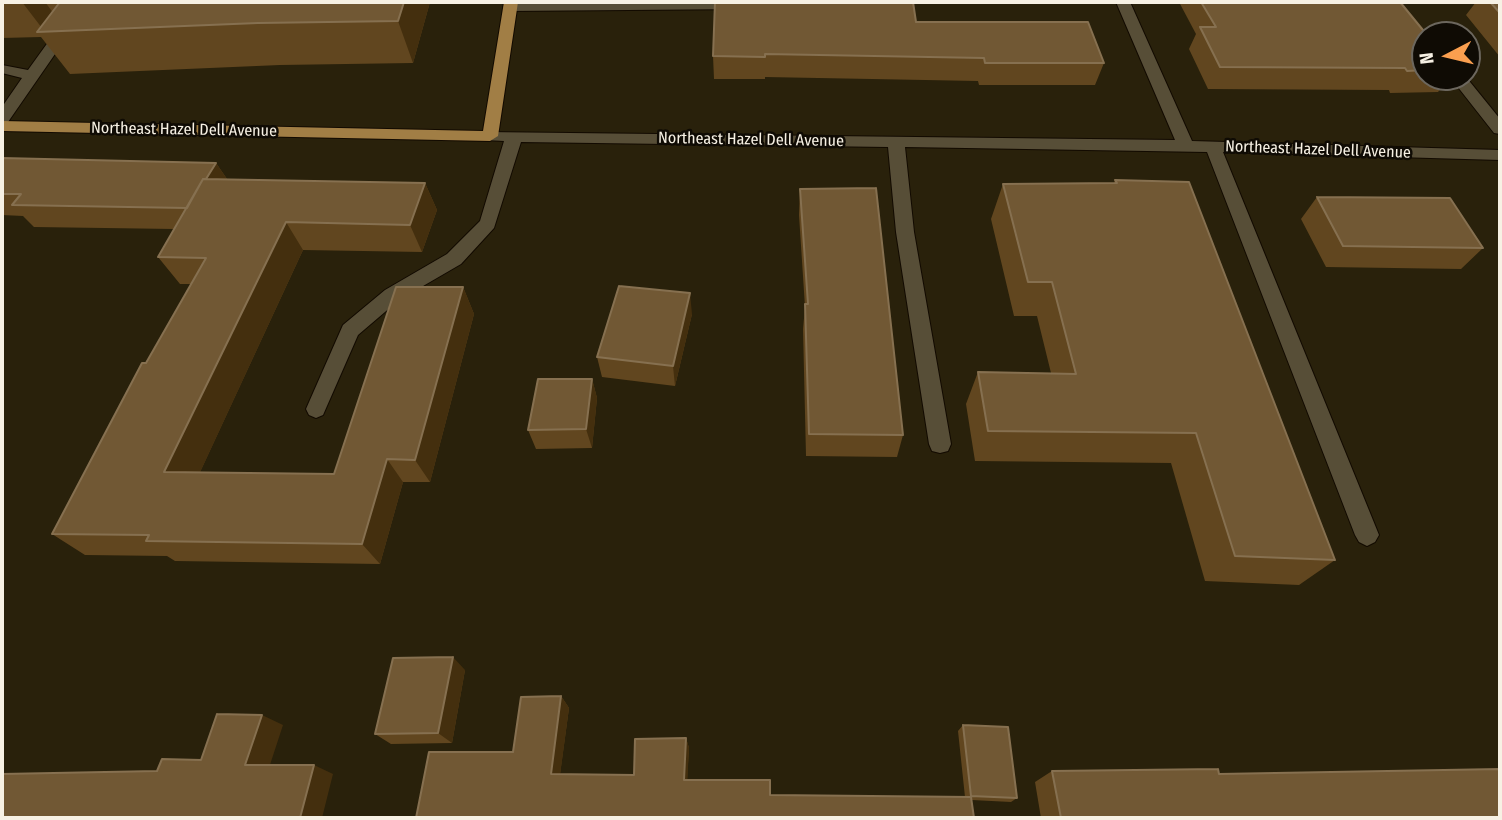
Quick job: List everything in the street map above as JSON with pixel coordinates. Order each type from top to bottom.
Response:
[{"type":"main road","points":[[490,136],[511,4]]},
{"type":"main road","name":"Northeast Hazel Dell Avenue","points":[[2,126],[490,136]]},
{"type":"street","points":[[2,118],[85,2]]},
{"type":"street","points":[[1123,2],[1186,146]]},
{"type":"street","points":[[511,4],[756,6]]},
{"type":"street","points":[[2,69],[32,76]]},
{"type":"street","points":[[1470,91],[1500,128]]},
{"type":"street","name":"Northeast Hazel Dell Avenue","points":[[490,136],[1186,146],[1500,155]]},
{"type":"street","points":[[316,409],[350,330],[392,295],[454,259],[488,224],[514,136]]},
{"type":"street","points":[[896,142],[905,232],[940,444]]},
{"type":"street","points":[[1213,147],[1367,536]]},
{"type":"building","points":[[60,2],[404,2],[398,21],[258,23],[37,32]]},
{"type":"building","points":[[715,2],[913,2],[916,22],[1088,22],[1104,63],[985,63],[984,58],[765,54],[765,57],[713,56]]},
{"type":"building","points":[[1201,2],[1400,2],[1416,21],[1411,21],[1411,71],[1405,68],[1220,67],[1200,27],[1216,27]]},
{"type":"building","points":[[1490,2],[1500,2],[1500,13]]},
{"type":"building","points":[[2,158],[216,163],[206,179],[203,179],[187,208],[12,205],[21,194],[2,194]]},
{"type":"building","points":[[203,179],[425,183],[410,225],[286,222],[164,472],[334,474],[396,287],[463,287],[415,460],[387,459],[362,544],[146,541],[149,535],[52,534],[142,363],[146,363],[206,258],[158,257]]},
{"type":"building","points":[[1115,180],[1189,182],[1335,560],[1235,556],[1196,433],[988,431],[978,372],[1076,374],[1052,282],[1028,282],[1003,184],[1117,183]]},
{"type":"building","points":[[876,188],[903,435],[809,434],[805,304],[808,304],[800,189]]},
{"type":"building","points":[[1317,197],[1450,198],[1483,248],[1343,246]]},
{"type":"building","points":[[619,286],[690,293],[673,366],[597,357]]},
{"type":"building","points":[[538,379],[592,379],[586,429],[528,430]]},
{"type":"building","points":[[453,657],[438,733],[375,734],[393,658]]},
{"type":"building","points":[[561,696],[551,774],[634,775],[635,739],[686,738],[684,780],[770,780],[770,795],[971,797],[974,818],[416,818],[429,752],[513,752],[521,697]]},
{"type":"building","points":[[217,714],[262,715],[245,765],[314,765],[300,818],[2,818],[2,774],[157,771],[162,759],[201,760]]},
{"type":"building","points":[[963,725],[1008,727],[1017,798],[971,796]]},
{"type":"building","points":[[1218,769],[1219,774],[1500,769],[1500,818],[1061,818],[1052,771]]}]
